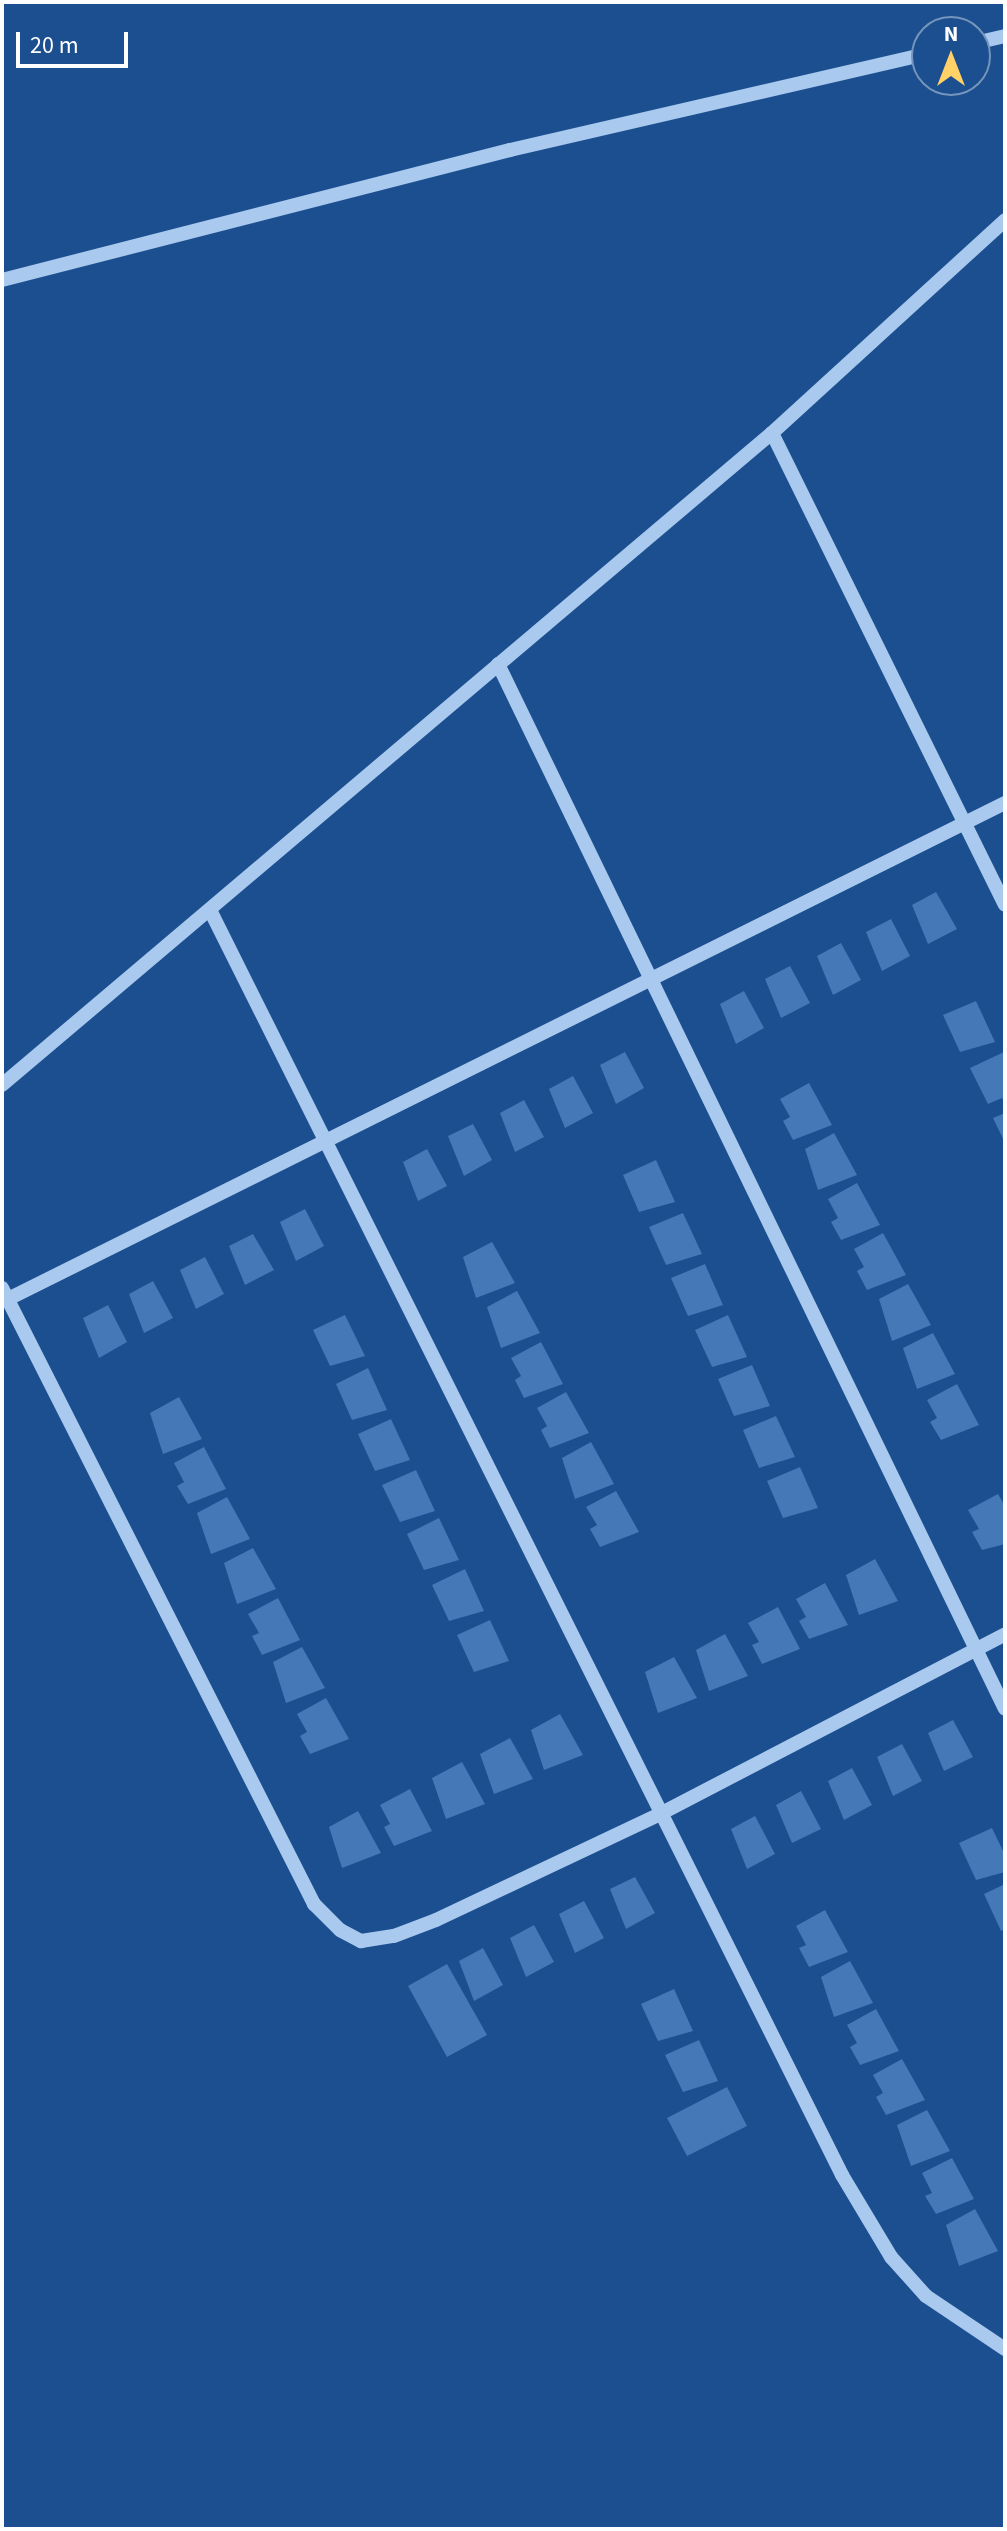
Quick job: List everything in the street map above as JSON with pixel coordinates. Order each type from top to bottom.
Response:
[{"type":"street","points":[[2,280],[510,150],[911,58]]},
{"type":"street","points":[[2,1085],[211,912],[772,433],[1005,220]]},
{"type":"street","points":[[772,433],[1005,905]]},
{"type":"street","points":[[498,664],[647,980],[1005,1709]]},
{"type":"street","points":[[1005,803],[326,1141],[5,1294],[314,1904],[340,1930],[361,1941],[394,1936],[658,1815],[1005,1634]]},
{"type":"street","points":[[211,912],[658,1815],[842,2175],[891,2257],[926,2296],[1005,2349]]},
{"type":"building","points":[[936,892],[957,929],[928,944],[912,905]]},
{"type":"building","points":[[891,919],[910,956],[882,971],[866,932]]},
{"type":"building","points":[[841,943],[861,980],[833,995],[817,956]]},
{"type":"building","points":[[790,966],[810,1003],[781,1018],[765,979]]},
{"type":"building","points":[[744,991],[764,1028],[736,1044],[720,1004]]},
{"type":"building","points":[[976,1001],[995,1042],[960,1052],[943,1015]]},
{"type":"building","points":[[625,1052],[644,1088],[616,1104],[600,1065]]},
{"type":"building","points":[[1004,1052],[1005,1104],[1002,1098],[988,1104],[970,1068]]},
{"type":"building","points":[[573,1076],[593,1113],[565,1128],[549,1089]]},
{"type":"building","points":[[809,1083],[832,1125],[793,1140],[783,1121],[790,1117],[780,1099]]},
{"type":"building","points":[[524,1100],[544,1137],[515,1152],[500,1113]]},
{"type":"building","points":[[1005,1113],[1005,1143],[993,1118]]},
{"type":"building","points":[[473,1124],[492,1160],[464,1176],[448,1136]]},
{"type":"building","points":[[834,1133],[857,1175],[818,1190],[805,1149]]},
{"type":"building","points":[[427,1149],[447,1186],[418,1201],[403,1162]]},
{"type":"building","points":[[656,1160],[675,1202],[639,1212],[623,1175]]},
{"type":"building","points":[[857,1183],[880,1225],[841,1240],[831,1222],[838,1218],[828,1199]]},
{"type":"building","points":[[305,1209],[324,1246],[296,1261],[280,1222]]},
{"type":"building","points":[[683,1213],[702,1254],[666,1265],[649,1227]]},
{"type":"building","points":[[883,1233],[906,1275],[867,1290],[857,1271],[864,1267],[854,1249]]},
{"type":"building","points":[[253,1234],[274,1270],[245,1285],[229,1246]]},
{"type":"building","points":[[492,1242],[515,1283],[476,1298],[463,1257]]},
{"type":"building","points":[[205,1257],[224,1294],[196,1309],[180,1270]]},
{"type":"building","points":[[705,1264],[723,1305],[688,1316],[671,1278]]},
{"type":"building","points":[[153,1281],[173,1318],[144,1333],[129,1294]]},
{"type":"building","points":[[908,1284],[931,1325],[892,1341],[879,1299]]},
{"type":"building","points":[[517,1291],[540,1333],[501,1348],[487,1307]]},
{"type":"building","points":[[108,1305],[127,1342],[99,1358],[83,1318]]},
{"type":"building","points":[[345,1315],[365,1356],[330,1366],[313,1330]]},
{"type":"building","points":[[728,1315],[747,1357],[712,1367],[695,1330]]},
{"type":"building","points":[[933,1333],[955,1374],[917,1389],[903,1348]]},
{"type":"building","points":[[541,1342],[563,1384],[524,1398],[515,1380],[521,1376],[511,1358]]},
{"type":"building","points":[[752,1365],[770,1406],[734,1416],[718,1379]]},
{"type":"building","points":[[368,1368],[387,1410],[352,1420],[336,1384]]},
{"type":"building","points":[[957,1384],[979,1425],[941,1440],[930,1422],[937,1418],[927,1400]]},
{"type":"building","points":[[566,1392],[589,1433],[550,1448],[541,1430],[547,1426],[537,1408]]},
{"type":"building","points":[[179,1397],[202,1439],[163,1454],[150,1413]]},
{"type":"building","points":[[776,1416],[795,1457],[759,1468],[743,1430]]},
{"type":"building","points":[[391,1419],[410,1460],[375,1471],[358,1434]]},
{"type":"building","points":[[591,1442],[614,1484],[575,1499],[562,1458]]},
{"type":"building","points":[[204,1447],[226,1489],[188,1504],[177,1486],[184,1482],[174,1463]]},
{"type":"building","points":[[800,1467],[818,1508],[783,1518],[767,1481]]},
{"type":"building","points":[[416,1470],[435,1511],[400,1522],[382,1485]]},
{"type":"building","points":[[616,1491],[639,1532],[600,1547],[590,1529],[597,1525],[586,1507]]},
{"type":"building","points":[[998,1494],[1005,1506],[1005,1544],[982,1550],[972,1532],[979,1529],[968,1510]]},
{"type":"building","points":[[227,1497],[250,1539],[211,1554],[197,1513]]},
{"type":"building","points":[[439,1518],[459,1560],[424,1570],[407,1534]]},
{"type":"building","points":[[253,1548],[276,1589],[237,1604],[224,1563]]},
{"type":"building","points":[[875,1559],[898,1601],[859,1615],[846,1575]]},
{"type":"building","points":[[465,1569],[484,1611],[449,1621],[432,1585]]},
{"type":"building","points":[[825,1583],[848,1625],[809,1639],[799,1621],[806,1617],[796,1599]]},
{"type":"building","points":[[278,1598],[300,1640],[262,1655],[252,1636],[259,1633],[248,1614]]},
{"type":"building","points":[[778,1607],[800,1649],[762,1664],[752,1645],[759,1642],[748,1623]]},
{"type":"building","points":[[490,1620],[509,1661],[474,1672],[457,1635]]},
{"type":"building","points":[[725,1634],[748,1676],[709,1691],[696,1650]]},
{"type":"building","points":[[302,1647],[325,1688],[286,1703],[273,1662]]},
{"type":"building","points":[[674,1657],[697,1698],[658,1713],[645,1672]]},
{"type":"building","points":[[326,1698],[349,1739],[310,1754],[300,1736],[307,1732],[297,1714]]},
{"type":"building","points":[[560,1714],[583,1755],[544,1770],[531,1730]]},
{"type":"building","points":[[953,1720],[973,1757],[944,1771],[928,1733]]},
{"type":"building","points":[[510,1738],[533,1779],[494,1794],[480,1754]]},
{"type":"building","points":[[902,1744],[922,1781],[893,1796],[877,1757]]},
{"type":"building","points":[[462,1762],[485,1804],[446,1819],[432,1778]]},
{"type":"building","points":[[852,1768],[872,1805],[844,1820],[828,1781]]},
{"type":"building","points":[[410,1789],[432,1831],[394,1846],[384,1827],[390,1824],[380,1805]]},
{"type":"building","points":[[801,1791],[821,1829],[792,1843],[776,1805]]},
{"type":"building","points":[[358,1811],[381,1853],[342,1868],[329,1827]]},
{"type":"building","points":[[755,1816],[775,1854],[747,1869],[731,1829]]},
{"type":"building","points":[[992,1828],[1005,1855],[1005,1872],[976,1880],[959,1843]]},
{"type":"building","points":[[635,1877],[655,1913],[626,1929],[610,1889]]},
{"type":"building","points":[[1005,1884],[1005,1929],[1001,1931],[984,1894]]},
{"type":"building","points":[[584,1901],[604,1938],[575,1953],[559,1914]]},
{"type":"building","points":[[825,1910],[848,1952],[809,1967],[799,1948],[806,1945],[796,1926]]},
{"type":"building","points":[[534,1925],[554,1962],[526,1977],[510,1938]]},
{"type":"building","points":[[483,1948],[503,1985],[474,2001],[459,1961]]},
{"type":"building","points":[[850,1961],[873,2003],[834,2017],[821,1977]]},
{"type":"building","points":[[447,1964],[487,2035],[447,2057],[408,1986]]},
{"type":"building","points":[[674,1989],[693,2031],[658,2041],[641,2004]]},
{"type":"building","points":[[876,2009],[899,2051],[860,2065],[850,2047],[857,2043],[847,2025]]},
{"type":"building","points":[[699,2040],[718,2081],[683,2092],[665,2055]]},
{"type":"building","points":[[902,2059],[925,2100],[886,2115],[876,2097],[883,2093],[873,2075]]},
{"type":"building","points":[[727,2087],[747,2126],[687,2156],[667,2118]]},
{"type":"building","points":[[927,2110],[950,2151],[911,2166],[897,2125]]},
{"type":"building","points":[[952,2158],[974,2199],[936,2214],[925,2196],[932,2193],[922,2173]]},
{"type":"building","points":[[975,2209],[998,2251],[959,2266],[946,2225]]}]
